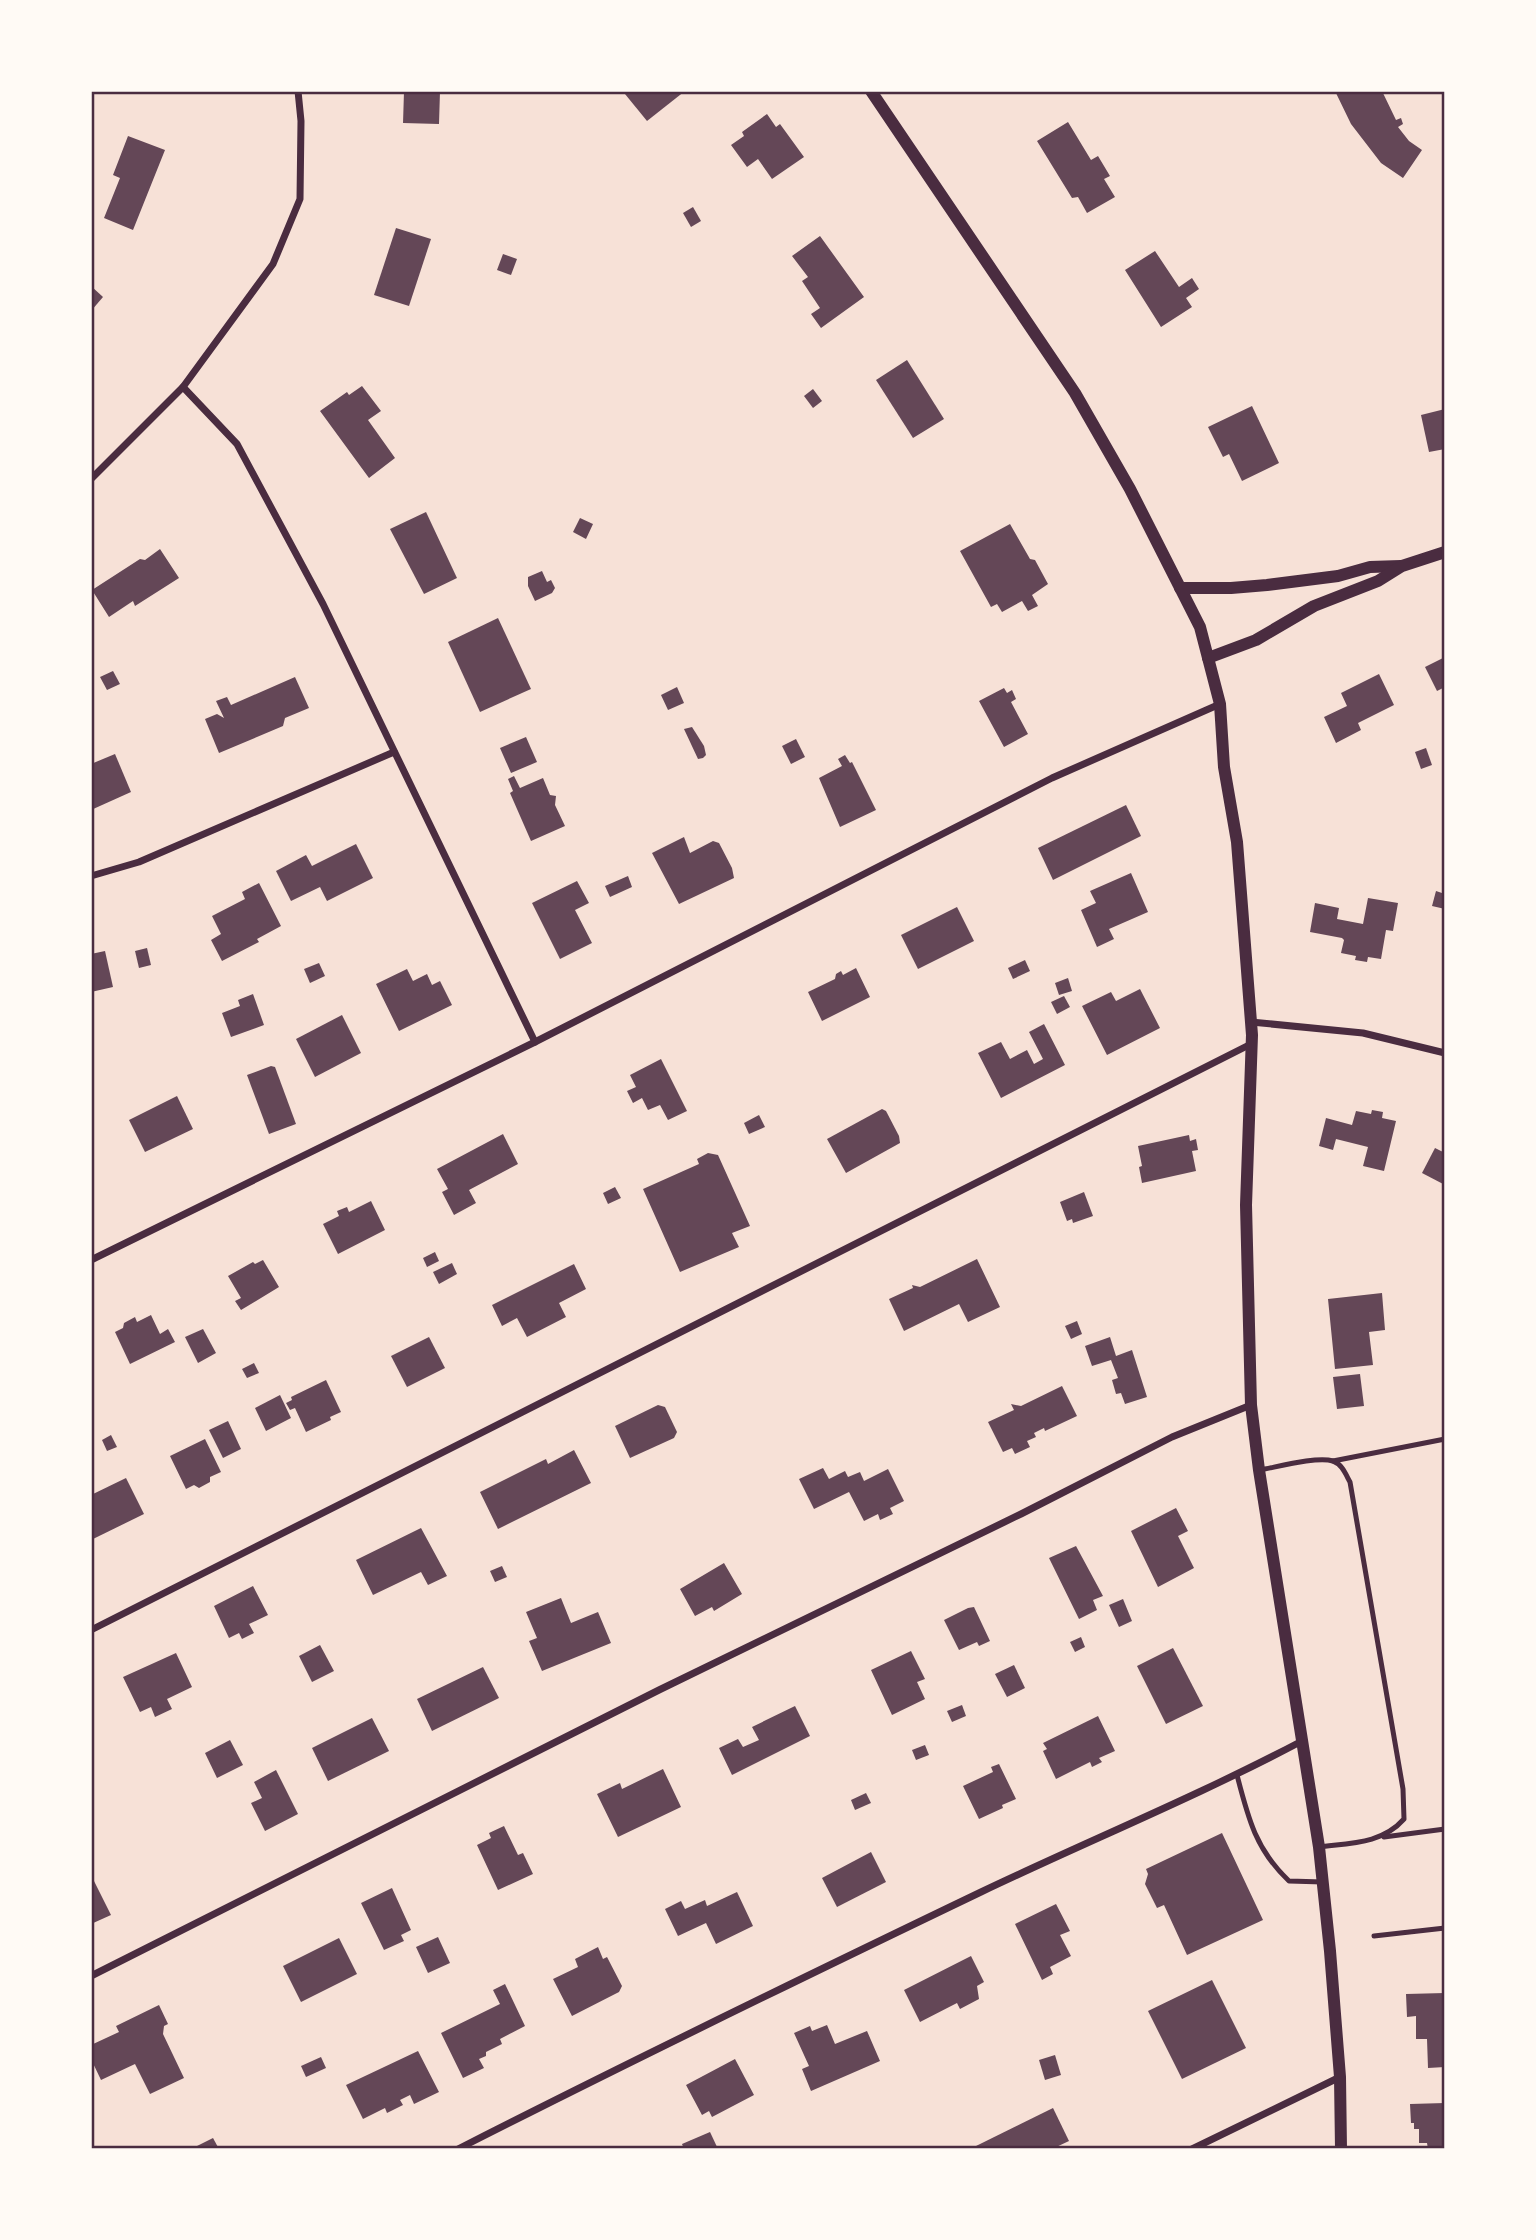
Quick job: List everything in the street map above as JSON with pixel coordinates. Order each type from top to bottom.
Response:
[{"type":"street","points":[[91,479],[183,387],[273,264],[300,200],[301,121],[298,91]]},
{"type":"street","points":[[872,91],[1075,393],[1130,489],[1200,627],[1220,704],[1224,767],[1237,842],[1252,1044],[1246,1205],[1251,1405],[1319,1847],[1340,2077],[1341,2149]]},
{"type":"street","points":[[183,387],[237,444],[323,604],[535,1042]]},
{"type":"street","points":[[1208,658],[1256,640],[1304,611],[1378,581],[1402,566],[1445,552]]},
{"type":"street","points":[[1180,588],[1267,585],[1338,576],[1370,567],[1402,566]]},
{"type":"street","points":[[91,1260],[535,1042],[1052,778],[1220,704]]},
{"type":"street","points":[[91,876],[139,862],[394,752]]},
{"type":"street","points":[[1251,1022],[1363,1033],[1445,1053]]},
{"type":"street","points":[[91,1630],[1252,1044]]},
{"type":"street","points":[[91,1976],[659,1690],[1021,1514],[1172,1437],[1251,1405]]},
{"type":"street","points":[[458,2149],[982,1892],[1237,1775],[1303,1741]]},
{"type":"street","points":[[1192,2149],[1340,2077]]},
{"type":"lane","points":[[1259,1470],[1333,1461],[1445,1439]]},
{"type":"lane","points":[[1333,1461],[1343,1469],[1350,1482],[1405,1806],[1404,1819],[1394,1830],[1381,1838]]},
{"type":"lane","points":[[1237,1775],[1251,1827],[1271,1864],[1289,1881],[1323,1882]]},
{"type":"lane","points":[[1319,1847],[1445,1829]]},
{"type":"lane","points":[[1374,1936],[1445,1928]]},
{"type":"building","points":[[404,91],[440,91],[439,124],[403,123]]},
{"type":"building","points":[[629,91],[685,91],[647,121],[625,94]]},
{"type":"building","points":[[1335,91],[1382,91],[1396,120],[1401,118],[1403,124],[1398,127],[1409,141],[1422,150],[1403,178],[1381,163],[1351,124]]},
{"type":"building","points":[[767,114],[776,127],[780,124],[804,157],[772,179],[758,159],[747,167],[731,145],[744,136],[742,132]]},
{"type":"building","points":[[1068,122],[1091,160],[1098,156],[1110,176],[1104,179],[1115,197],[1087,213],[1078,197],[1072,198],[1037,141]]},
{"type":"building","points":[[128,136],[165,150],[133,230],[104,218],[120,178],[113,175]]},
{"type":"building","points":[[693,207],[701,221],[691,227],[683,213]]},
{"type":"building","points":[[396,228],[431,239],[409,306],[374,295]]},
{"type":"building","points":[[820,236],[864,297],[821,328],[811,314],[820,308],[802,281],[808,277],[792,256]]},
{"type":"building","points":[[1155,251],[1179,287],[1192,278],[1199,289],[1186,298],[1192,307],[1161,327],[1125,270]]},
{"type":"building","points":[[503,254],[517,259],[511,275],[497,270]]},
{"type":"building","points":[[91,286],[103,297],[91,311]]},
{"type":"building","points":[[907,360],[944,419],[913,438],[876,380]]},
{"type":"building","points":[[362,386],[381,411],[368,420],[395,458],[369,478],[320,411],[347,392],[349,395]]},
{"type":"building","points":[[813,389],[822,401],[813,408],[804,396]]},
{"type":"building","points":[[1252,406],[1279,463],[1242,481],[1229,454],[1223,457],[1208,427]]},
{"type":"building","points":[[1445,409],[1445,449],[1429,452],[1421,415]]},
{"type":"building","points":[[426,512],[457,578],[424,594],[390,529]]},
{"type":"building","points":[[580,518],[593,524],[586,539],[573,532]]},
{"type":"building","points":[[1010,524],[1048,584],[1032,595],[1038,606],[1028,611],[1022,601],[1002,612],[997,604],[991,607],[960,551]]},
{"type":"building","points":[[160,549],[179,578],[135,606],[133,601],[109,617],[92,590]]},
{"type":"building","points":[[542,571],[547,582],[551,580],[555,588],[552,593],[535,601],[528,586],[528,577]]},
{"type":"building","points":[[498,618],[531,689],[480,712],[448,642]]},
{"type":"building","points":[[1445,657],[1445,687],[1437,691],[1425,667]]},
{"type":"building","points":[[113,671],[120,684],[107,690],[100,677]]},
{"type":"building","points":[[1379,674],[1394,705],[1358,723],[1361,730],[1336,743],[1324,717],[1347,706],[1341,693]]},
{"type":"building","points":[[295,677],[309,708],[285,718],[283,726],[219,753],[205,719],[217,714],[224,718],[216,701],[227,697],[231,705]]},
{"type":"building","points":[[677,687],[684,703],[668,710],[661,695]]},
{"type":"building","points":[[1004,688],[1007,693],[1012,690],[1016,699],[1011,702],[1028,734],[1004,747],[979,701]]},
{"type":"building","points":[[692,727],[704,746],[706,755],[703,758],[698,759],[684,729]]},
{"type":"building","points":[[526,737],[537,762],[511,773],[500,748]]},
{"type":"building","points":[[796,739],[805,757],[791,764],[782,746]]},
{"type":"building","points":[[1426,748],[1432,765],[1421,769],[1415,752]]},
{"type":"building","points":[[115,754],[131,792],[91,810],[91,764]]},
{"type":"building","points":[[845,755],[850,763],[852,762],[876,810],[840,827],[819,778],[842,766],[838,759]]},
{"type":"building","points":[[514,776],[520,788],[543,778],[550,795],[556,796],[555,805],[565,826],[531,841],[510,793],[513,791],[508,779]]},
{"type":"building","points":[[1126,805],[1141,836],[1053,880],[1038,848]]},
{"type":"building","points":[[684,837],[690,853],[713,841],[719,843],[732,868],[734,878],[679,904],[652,853]]},
{"type":"building","points":[[356,844],[373,878],[327,901],[320,887],[291,901],[276,871],[306,855],[312,866]]},
{"type":"building","points":[[1131,873],[1148,912],[1109,929],[1114,939],[1097,947],[1081,910],[1096,903],[1090,891]]},
{"type":"building","points":[[628,876],[632,887],[610,897],[605,886]]},
{"type":"building","points":[[577,881],[589,903],[575,910],[592,943],[560,959],[532,903]]},
{"type":"building","points":[[259,883],[281,926],[257,939],[259,942],[222,961],[211,940],[221,934],[212,916],[245,899],[242,892]]},
{"type":"building","points":[[1436,891],[1445,894],[1445,909],[1432,906]]},
{"type":"building","points":[[1368,898],[1398,903],[1393,931],[1386,930],[1381,959],[1368,957],[1367,962],[1355,960],[1356,956],[1341,953],[1344,940],[1342,938],[1310,932],[1315,903],[1339,908],[1337,919],[1363,924]]},
{"type":"building","points":[[957,907],[974,941],[918,969],[901,935]]},
{"type":"building","points":[[147,948],[151,965],[139,968],[135,951]]},
{"type":"building","points":[[105,951],[113,987],[91,992],[91,954]]},
{"type":"building","points":[[1025,960],[1030,971],[1013,979],[1008,968]]},
{"type":"building","points":[[319,963],[325,976],[310,983],[304,969]]},
{"type":"building","points":[[856,968],[870,997],[822,1021],[808,992],[835,979],[836,974],[841,971],[843,975]]},
{"type":"building","points":[[407,969],[413,981],[427,974],[432,985],[440,981],[452,1005],[399,1031],[376,984]]},
{"type":"building","points":[[1068,978],[1072,991],[1059,995],[1055,983]]},
{"type":"building","points":[[1140,989],[1160,1028],[1107,1055],[1082,1006],[1111,992],[1116,1001]]},
{"type":"building","points":[[253,994],[264,1025],[231,1037],[222,1013],[240,1006],[238,1000]]},
{"type":"building","points":[[1064,996],[1070,1007],[1057,1014],[1051,1002]]},
{"type":"building","points":[[342,1015],[361,1053],[315,1077],[296,1039]]},
{"type":"building","points":[[1044,1024],[1065,1065],[1001,1098],[978,1053],[1001,1042],[1010,1059],[1027,1050],[1034,1064],[1043,1059],[1029,1032]]},
{"type":"building","points":[[661,1059],[687,1111],[668,1120],[660,1105],[648,1110],[642,1098],[633,1103],[627,1091],[636,1087],[630,1075]]},
{"type":"building","points":[[275,1067],[296,1124],[269,1134],[247,1075]]},
{"type":"building","points":[[177,1096],[193,1129],[145,1152],[129,1120]]},
{"type":"building","points":[[882,1109],[886,1111],[900,1143],[846,1173],[827,1139]]},
{"type":"building","points":[[1372,1110],[1383,1112],[1382,1118],[1396,1121],[1384,1171],[1363,1166],[1368,1147],[1336,1139],[1333,1150],[1319,1146],[1326,1118],[1352,1125],[1356,1111],[1371,1114]]},
{"type":"building","points":[[759,1115],[765,1127],[749,1134],[744,1123]]},
{"type":"building","points":[[503,1134],[518,1164],[469,1190],[476,1203],[454,1215],[442,1192],[448,1189],[437,1169]]},
{"type":"building","points":[[1189,1135],[1190,1141],[1196,1139],[1198,1150],[1192,1151],[1196,1171],[1142,1183],[1138,1146]]},
{"type":"building","points":[[1435,1148],[1445,1153],[1445,1185],[1422,1173]]},
{"type":"building","points":[[708,1153],[718,1155],[750,1226],[732,1233],[739,1247],[680,1272],[643,1189],[699,1164],[697,1159]]},
{"type":"building","points":[[615,1187],[621,1198],[608,1204],[603,1193]]},
{"type":"building","points":[[1084,1192],[1093,1216],[1073,1223],[1072,1219],[1067,1221],[1060,1202]]},
{"type":"building","points":[[371,1201],[385,1230],[338,1254],[323,1224],[339,1216],[337,1211],[347,1207],[349,1212]]},
{"type":"building","points":[[435,1252],[439,1261],[427,1267],[423,1258]]},
{"type":"building","points":[[977,1259],[1000,1307],[968,1322],[959,1304],[904,1331],[889,1299],[913,1288],[912,1285],[920,1287]]},
{"type":"building","points":[[263,1260],[279,1287],[241,1310],[235,1301],[241,1298],[228,1276],[253,1262],[255,1264]]},
{"type":"building","points":[[452,1263],[457,1274],[439,1284],[433,1272]]},
{"type":"building","points":[[574,1264],[586,1289],[559,1303],[566,1317],[527,1337],[517,1318],[502,1326],[492,1305]]},
{"type":"building","points":[[1382,1293],[1385,1330],[1369,1332],[1373,1365],[1335,1369],[1328,1299]]},
{"type":"building","points":[[151,1315],[160,1334],[168,1329],[175,1342],[130,1364],[115,1332],[135,1317],[137,1322]]},
{"type":"building","points":[[1077,1321],[1082,1334],[1071,1339],[1065,1326]]},
{"type":"building","points":[[203,1329],[216,1353],[198,1363],[185,1337]]},
{"type":"building","points":[[429,1337],[445,1368],[407,1387],[391,1356]]},
{"type":"building","points":[[1110,1337],[1116,1356],[1132,1350],[1147,1397],[1125,1404],[1121,1393],[1116,1394],[1112,1380],[1118,1378],[1111,1360],[1092,1366],[1085,1346]]},
{"type":"building","points":[[254,1363],[259,1373],[247,1378],[242,1369]]},
{"type":"building","points":[[1360,1374],[1364,1406],[1337,1409],[1333,1377]]},
{"type":"building","points":[[326,1380],[341,1412],[306,1432],[295,1408],[290,1410],[286,1403],[292,1400],[291,1397]]},
{"type":"building","points":[[1062,1386],[1077,1416],[1045,1431],[1044,1428],[1034,1433],[1036,1437],[1027,1441],[1030,1447],[1015,1454],[1012,1448],[1003,1452],[988,1422],[1014,1410],[1011,1404],[1021,1406]]},
{"type":"building","points":[[280,1395],[291,1418],[266,1431],[255,1408]]},
{"type":"building","points":[[658,1405],[665,1407],[677,1432],[674,1438],[630,1458],[615,1426]]},
{"type":"building","points":[[228,1421],[241,1449],[223,1458],[209,1430]]},
{"type":"building","points":[[111,1435],[117,1447],[107,1451],[102,1440]]},
{"type":"building","points":[[205,1439],[221,1472],[210,1477],[210,1482],[199,1488],[194,1485],[186,1489],[170,1456]]},
{"type":"building","points":[[574,1450],[591,1483],[498,1529],[480,1492],[546,1459],[548,1464]]},
{"type":"building","points":[[823,1468],[829,1479],[845,1471],[848,1477],[860,1472],[864,1481],[888,1469],[904,1501],[890,1508],[893,1514],[880,1520],[878,1514],[864,1521],[849,1492],[814,1509],[799,1479]]},
{"type":"building","points":[[126,1478],[144,1514],[91,1540],[91,1495]]},
{"type":"building","points":[[1176,1508],[1188,1531],[1178,1536],[1194,1568],[1158,1587],[1131,1531]]},
{"type":"building","points":[[421,1528],[447,1576],[428,1585],[421,1572],[373,1595],[356,1560]]},
{"type":"building","points":[[1076,1546],[1103,1596],[1093,1600],[1097,1610],[1079,1619],[1049,1558]]},
{"type":"building","points":[[724,1563],[742,1594],[714,1611],[712,1607],[695,1616],[680,1589]]},
{"type":"building","points":[[502,1566],[507,1577],[495,1582],[490,1571]]},
{"type":"building","points":[[253,1586],[268,1615],[249,1624],[254,1633],[242,1639],[239,1633],[229,1638],[214,1606]]},
{"type":"building","points":[[561,1598],[571,1623],[598,1612],[611,1643],[542,1671],[529,1641],[537,1638],[526,1612]]},
{"type":"building","points":[[1123,1599],[1132,1621],[1119,1627],[1109,1605]]},
{"type":"building","points":[[974,1607],[990,1641],[979,1646],[977,1642],[959,1650],[944,1620]]},
{"type":"building","points":[[1081,1637],[1085,1647],[1075,1652],[1070,1642]]},
{"type":"building","points":[[320,1645],[334,1671],[312,1682],[299,1656]]},
{"type":"building","points":[[1173,1648],[1203,1706],[1166,1724],[1137,1666]]},
{"type":"building","points":[[911,1651],[925,1679],[917,1682],[925,1699],[892,1715],[871,1670]]},
{"type":"building","points":[[176,1653],[192,1687],[167,1699],[172,1709],[155,1717],[151,1707],[140,1712],[123,1677]]},
{"type":"building","points":[[1014,1665],[1025,1688],[1007,1697],[995,1674]]},
{"type":"building","points":[[483,1667],[499,1698],[432,1731],[417,1699]]},
{"type":"building","points":[[962,1705],[966,1716],[952,1722],[947,1711]]},
{"type":"building","points":[[795,1706],[810,1736],[732,1775],[719,1748],[738,1739],[743,1747],[759,1740],[752,1727]]},
{"type":"building","points":[[1098,1716],[1115,1751],[1099,1758],[1102,1762],[1092,1767],[1090,1762],[1056,1779],[1043,1751],[1047,1749],[1043,1743]]},
{"type":"building","points":[[372,1718],[389,1751],[328,1781],[312,1748]]},
{"type":"building","points":[[230,1740],[243,1765],[217,1778],[205,1753]]},
{"type":"building","points":[[925,1745],[929,1755],[916,1760],[912,1750]]},
{"type":"building","points":[[999,1764],[1016,1799],[979,1819],[963,1786],[993,1772],[991,1767]]},
{"type":"building","points":[[663,1769],[681,1807],[618,1837],[597,1794],[620,1783],[622,1789]]},
{"type":"building","points":[[276,1770],[298,1814],[265,1831],[251,1803],[262,1798],[254,1782]]},
{"type":"building","points":[[866,1793],[871,1803],[855,1810],[851,1800]]},
{"type":"building","points":[[504,1826],[518,1855],[523,1853],[533,1874],[498,1890],[477,1845],[491,1838],[489,1833]]},
{"type":"building","points":[[1222,1833],[1263,1920],[1187,1955],[1164,1905],[1157,1908],[1145,1884],[1148,1874],[1146,1869]]},
{"type":"building","points":[[871,1852],[886,1882],[837,1907],[822,1878]]},
{"type":"building","points":[[91,1875],[111,1915],[91,1924]]},
{"type":"building","points":[[392,1888],[411,1930],[401,1935],[404,1941],[384,1950],[361,1903]]},
{"type":"building","points":[[737,1892],[753,1926],[716,1944],[706,1923],[678,1936],[665,1909],[681,1901],[685,1909],[705,1900],[707,1906]]},
{"type":"building","points":[[1056,1904],[1070,1931],[1060,1935],[1071,1956],[1050,1967],[1053,1974],[1042,1980],[1015,1924]]},
{"type":"building","points":[[438,1937],[450,1963],[428,1973],[416,1947]]},
{"type":"building","points":[[339,1938],[357,1974],[301,2002],[283,1966]]},
{"type":"building","points":[[598,1947],[603,1959],[607,1957],[622,1986],[619,1992],[572,2016],[553,1979],[578,1967],[575,1959]]},
{"type":"building","points":[[971,1956],[984,1982],[977,1986],[979,1999],[960,2009],[957,2003],[920,2022],[904,1990]]},
{"type":"building","points":[[1212,1980],[1246,2048],[1182,2079],[1148,2011]]},
{"type":"building","points":[[505,1984],[525,2026],[500,2039],[502,2044],[479,2059],[484,2068],[463,2078],[441,2033],[500,2004],[493,1990]]},
{"type":"building","points":[[1445,1993],[1445,2067],[1428,2068],[1427,2039],[1416,2039],[1416,2016],[1407,2017],[1406,1994]]},
{"type":"building","points":[[159,2005],[168,2024],[164,2026],[163,2034],[184,2078],[150,2094],[135,2064],[101,2080],[91,2059],[91,2045],[119,2032],[116,2026]]},
{"type":"building","points":[[827,2025],[835,2044],[867,2031],[880,2061],[811,2091],[802,2069],[809,2066],[794,2033],[810,2026],[812,2031]]},
{"type":"building","points":[[418,2051],[439,2092],[414,2104],[410,2095],[400,2100],[403,2105],[387,2113],[385,2108],[363,2119],[346,2085]]},
{"type":"building","points":[[1055,2055],[1061,2075],[1045,2080],[1039,2060]]},
{"type":"building","points":[[321,2057],[326,2068],[306,2077],[301,2066]]},
{"type":"building","points":[[735,2059],[754,2095],[712,2117],[709,2111],[702,2115],[686,2085]]},
{"type":"building","points":[[1445,2103],[1445,2149],[1428,2149],[1427,2143],[1419,2143],[1419,2129],[1414,2129],[1414,2123],[1411,2123],[1410,2104]]},
{"type":"building","points":[[1053,2108],[1069,2141],[1052,2149],[978,2149],[976,2146]]},
{"type":"building","points":[[710,2132],[718,2149],[684,2149],[682,2144]]},
{"type":"building","points":[[213,2138],[219,2149],[191,2149]]}]
